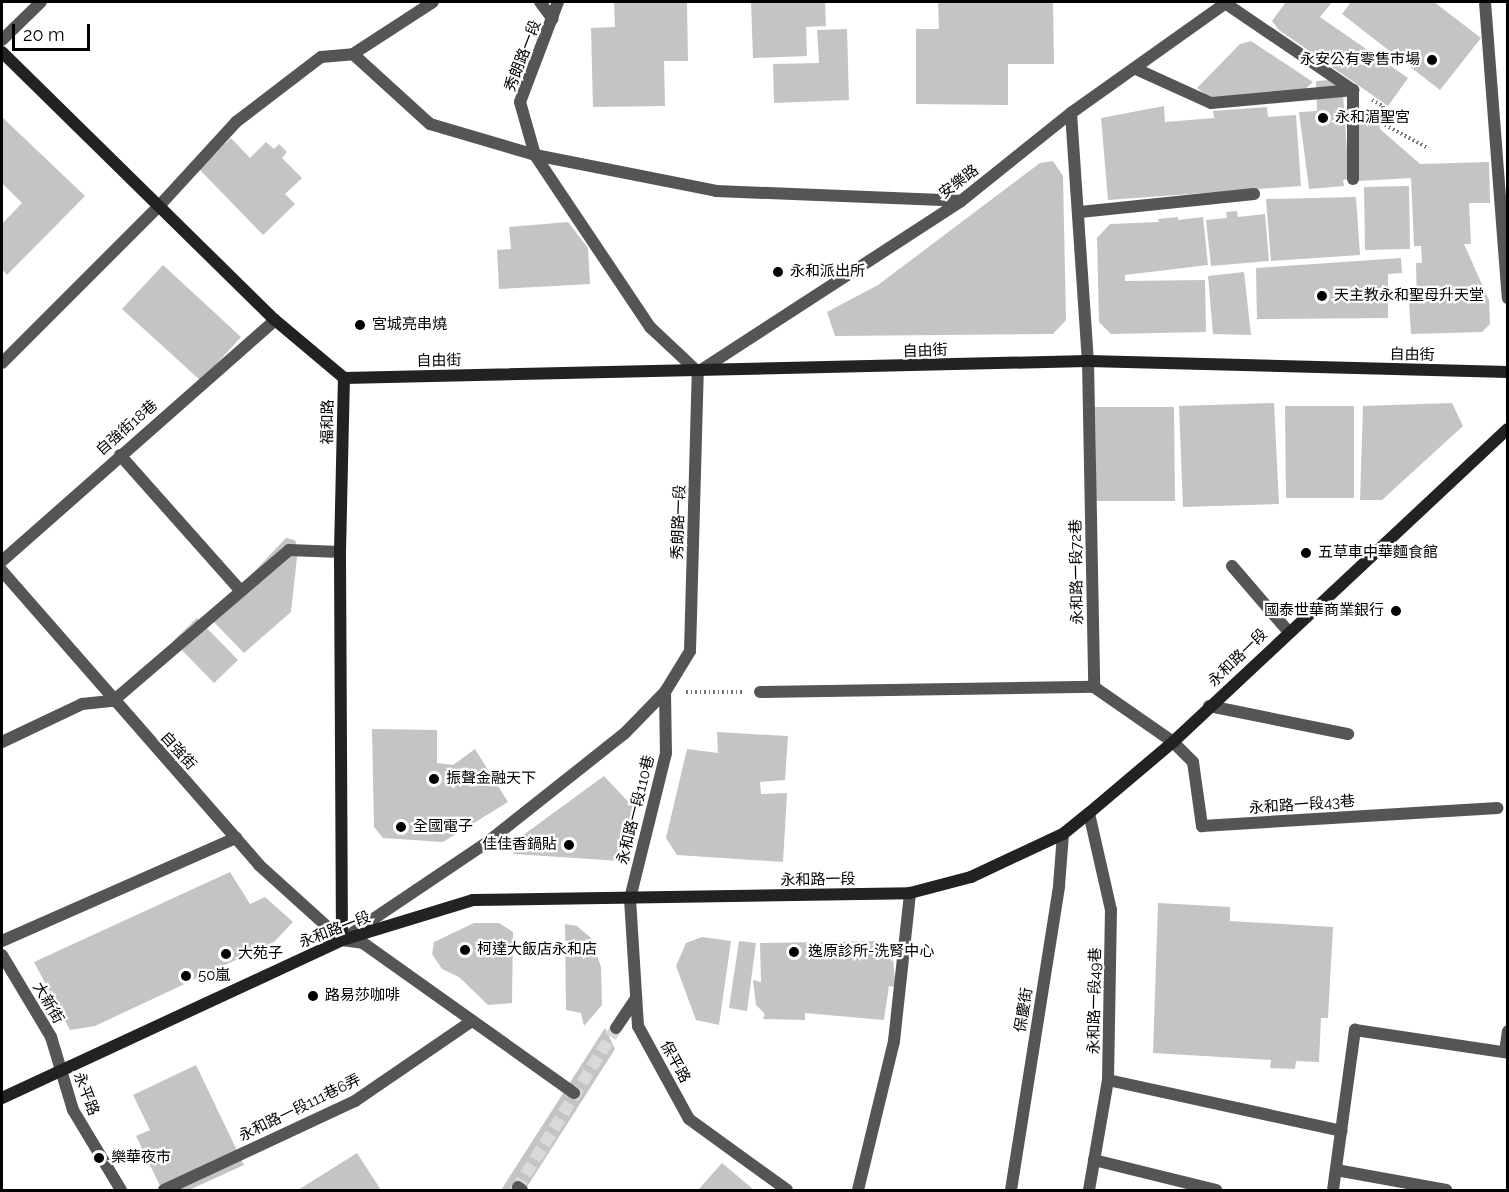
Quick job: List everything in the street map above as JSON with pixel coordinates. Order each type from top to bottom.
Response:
[{"type":"street","points":[[2,40],[41,2]]},
{"type":"street","points":[[2,363],[160,205],[236,122],[321,57],[353,54],[430,2]]},
{"type":"street","points":[[540,2],[553,19]]},
{"type":"street","name":"秀朗路一段","points":[[342,940],[485,844],[624,734],[665,693],[690,651],[698,372],[650,327],[535,155],[520,102],[558,2]]},
{"type":"street","points":[[1226,2],[1353,90]]},
{"type":"street","name":"安樂路","points":[[698,372],[961,201],[1071,112],[1136,69],[1226,2]]},
{"type":"street","points":[[1485,2],[1508,298]]},
{"type":"street","points":[[2,52],[275,320],[344,378]]},
{"type":"street","points":[[353,54],[430,124],[535,155],[716,190],[961,201]]},
{"type":"street","points":[[1136,69],[1211,103],[1353,90]]},
{"type":"street","points":[[1353,90],[1353,179]]},
{"type":"street","name":"永和路一段72巷","points":[[1071,112],[1080,212],[1088,362],[1094,687]]},
{"type":"street","points":[[1080,212],[1254,194]]},
{"type":"street","name":"自強街18巷","points":[[2,561],[275,320]]},
{"type":"street","name":"自由街","points":[[344,378],[1088,362],[1508,372]]},
{"type":"street","name":"福和路","points":[[342,940],[340,552],[344,378]]},
{"type":"street","name":"永和路一段","points":[[2,1098],[342,940],[473,900],[910,893],[970,877],[1063,834],[1089,813],[1173,742],[1288,630],[1508,429]]},
{"type":"street","points":[[120,455],[239,590]]},
{"type":"street","points":[[2,742],[82,704],[113,701],[239,590],[289,550],[340,552]]},
{"type":"street","points":[[1232,566],[1288,630]]},
{"type":"street","name":"自強街","points":[[2,571],[113,701],[259,865],[342,940]]},
{"type":"street","points":[[760,692],[1094,687],[1173,742]]},
{"type":"street","name":"永和路一段110巷","points":[[630,899],[666,753],[665,693]]},
{"type":"street","points":[[1209,706],[1348,734]]},
{"type":"street","name":"永和路一段43巷","points":[[1173,742],[1193,762],[1202,826],[1497,808]]},
{"type":"street","name":"永和路一段49巷","points":[[1089,813],[1111,910],[1108,1080],[1089,1191]]},
{"type":"street","name":"保慶街","points":[[1011,1191],[1059,886],[1063,834]]},
{"type":"street","points":[[2,941],[236,838]]},
{"type":"street","points":[[858,1191],[894,1041],[910,893]]},
{"type":"street","name":"保平路","points":[[630,899],[638,1026],[689,1119],[787,1191]]},
{"type":"street","points":[[342,940],[363,943],[574,1093]]},
{"type":"street","name":"大新街","points":[[2,955],[51,1037],[61,1070]]},
{"type":"street","points":[[616,1028],[636,998]]},
{"type":"street","name":"永和路一段111巷6弄","points":[[164,1191],[355,1101],[472,1021]]},
{"type":"street","points":[[1333,1191],[1355,1030],[1506,1053],[1508,1031]]},
{"type":"street","name":"永平路","points":[[61,1070],[73,1110],[121,1191]]},
{"type":"street","points":[[1108,1080],[1341,1131]]},
{"type":"street","points":[[1094,1160],[1216,1191]]},
{"type":"street","points":[[1336,1170],[1446,1191]]},
{"type":"path","points":[[1353,90],[1383,106],[1384,125],[1426,147]]},
{"type":"path","points":[[665,693],[760,692]]},
{"type":"building","points":[[614,2],[687,2],[688,61],[664,61],[665,106],[593,107],[591,28],[615,27]]},
{"type":"building","points":[[751,2],[825,2],[826,26],[806,27],[807,56],[753,58]]},
{"type":"building","points":[[938,2],[1053,2],[1054,64],[1008,64],[1008,105],[916,104],[916,29],[939,29]]},
{"type":"building","points":[[1286,2],[1332,2],[1320,17],[1408,78],[1388,106],[1279,30],[1272,21]]},
{"type":"building","name":"永安公有零售市場","points":[[1351,2],[1434,2],[1481,38],[1440,90],[1342,14]]},
{"type":"building","points":[[847,29],[849,100],[774,103],[773,64],[819,63],[817,30]]},
{"type":"building","points":[[1251,41],[1313,82],[1301,93],[1209,97],[1197,88],[1240,44]]},
{"type":"building","points":[[1342,79],[1349,179],[1343,180],[1344,186],[1309,189],[1299,112],[1317,111],[1316,81]]},
{"type":"building","points":[[1164,106],[1165,122],[1214,118],[1213,111],[1267,107],[1268,117],[1296,115],[1301,186],[1108,200],[1101,118]]},
{"type":"building","points":[[1378,109],[1380,129],[1420,164],[1489,162],[1490,203],[1469,203],[1471,244],[1464,244],[1489,300],[1490,324],[1482,332],[1411,334],[1409,303],[1417,303],[1416,263],[1422,263],[1421,246],[1414,246],[1411,178],[1359,181],[1357,110]]},
{"type":"building","points":[[2,117],[85,196],[7,275],[2,269],[2,224],[22,203],[2,183]]},
{"type":"building","points":[[231,138],[250,158],[266,142],[274,149],[279,144],[287,152],[282,158],[302,178],[285,194],[295,204],[263,235],[199,169]]},
{"type":"building","points":[[1053,161],[1063,176],[1066,320],[1053,334],[835,336],[827,312],[878,285],[1040,163]]},
{"type":"building","points":[[1409,186],[1410,249],[1365,250],[1364,187]]},
{"type":"building","points":[[1356,197],[1360,255],[1271,261],[1266,199]]},
{"type":"building","points":[[1237,211],[1238,217],[1265,214],[1269,261],[1211,266],[1206,220],[1227,218],[1226,212]]},
{"type":"building","points":[[1178,217],[1178,220],[1203,217],[1208,265],[1125,275],[1125,281],[1205,280],[1206,332],[1111,334],[1099,322],[1097,238],[1110,224],[1159,222],[1158,219]]},
{"type":"building","points":[[568,222],[588,248],[590,284],[499,289],[497,250],[511,249],[509,227]]},
{"type":"building","name":"天主教永和聖母升天堂","points":[[1401,258],[1402,273],[1388,274],[1388,318],[1257,319],[1256,268]]},
{"type":"building","points":[[163,265],[241,337],[201,381],[122,309]]},
{"type":"building","points":[[1244,272],[1251,335],[1213,334],[1208,276]]},
{"type":"building","points":[[1274,403],[1279,504],[1183,507],[1179,406]]},
{"type":"building","points":[[1452,403],[1463,426],[1382,500],[1360,500],[1363,406]]},
{"type":"building","points":[[1285,406],[1354,406],[1354,498],[1286,498]]},
{"type":"building","points":[[1095,407],[1174,407],[1175,501],[1096,501]]},
{"type":"building","points":[[286,538],[295,540],[298,548],[291,612],[244,653],[210,618]]},
{"type":"building","points":[[197,618],[238,660],[214,683],[173,641]]},
{"type":"building","name":"振聲金融天下","points":[[372,729],[437,730],[437,763],[453,765],[475,749],[508,802],[443,842],[383,838],[374,827]]},
{"type":"building","points":[[717,732],[788,736],[785,780],[760,782],[761,794],[787,793],[783,862],[677,855],[666,838],[687,749],[718,753]]},
{"type":"building","points":[[604,776],[636,810],[626,857],[620,861],[514,854],[511,844]]},
{"type":"building","points":[[230,872],[250,904],[265,897],[293,922],[274,942],[95,1026],[70,1030],[34,962]]},
{"type":"building","points":[[1158,903],[1230,907],[1230,921],[1333,927],[1328,1018],[1321,1018],[1319,1062],[1296,1061],[1295,1069],[1270,1068],[1271,1060],[1153,1053]]},
{"type":"building","points":[[474,923],[499,923],[513,932],[512,1003],[488,1005],[459,977],[442,969],[432,954],[434,942]]},
{"type":"building","points":[[565,924],[577,926],[591,938],[601,967],[602,1005],[584,1026],[581,1013],[566,1010]]},
{"type":"building","points":[[702,937],[731,941],[719,1025],[696,1020],[676,966],[686,943]]},
{"type":"building","points":[[739,941],[756,943],[747,1011],[729,1008]]},
{"type":"building","points":[[884,941],[885,951],[892,951],[896,987],[889,986],[884,1020],[805,1013],[805,1020],[763,1019],[765,1014],[756,1005],[753,980],[761,982],[760,943]]},
{"type":"building","points":[[605,1028],[615,1049],[525,1190],[501,1190]]},
{"type":"building","points":[[196,1065],[244,1165],[189,1190],[162,1190],[136,1136],[150,1130],[133,1095]]},
{"type":"building","points":[[357,1153],[381,1190],[298,1190]]},
{"type":"building","points":[[722,1163],[754,1190],[698,1190]]},
{"type":"tunnel","points":[[516,1190],[616,1028]]},
{"type":"place","name":"永安公有零售市場","points":[[1432,60]]},
{"type":"place","name":"永和湄聖宮","points":[[1323,118]]},
{"type":"place","name":"永和派出所","points":[[778,272]]},
{"type":"place","name":"天主教永和聖母升天堂","points":[[1322,296]]},
{"type":"place","name":"宮城亮串燒","points":[[360,325]]},
{"type":"place","name":"五草車中華麵食館","points":[[1306,553]]},
{"type":"place","name":"國泰世華商業銀行","points":[[1396,611]]},
{"type":"place","name":"振聲金融天下","points":[[434,779]]},
{"type":"place","name":"全國電子","points":[[401,827]]},
{"type":"place","name":"佳佳香鍋貼","points":[[569,845]]},
{"type":"place","name":"柯達大飯店永和店","points":[[465,950]]},
{"type":"place","name":"逸原診所-洗腎中心","points":[[794,952]]},
{"type":"place","name":"大苑子","points":[[226,954]]},
{"type":"place","name":"50嵐","points":[[186,976]]},
{"type":"place","name":"路易莎咖啡","points":[[313,996]]},
{"type":"place","name":"樂華夜市","points":[[99,1158]]}]
